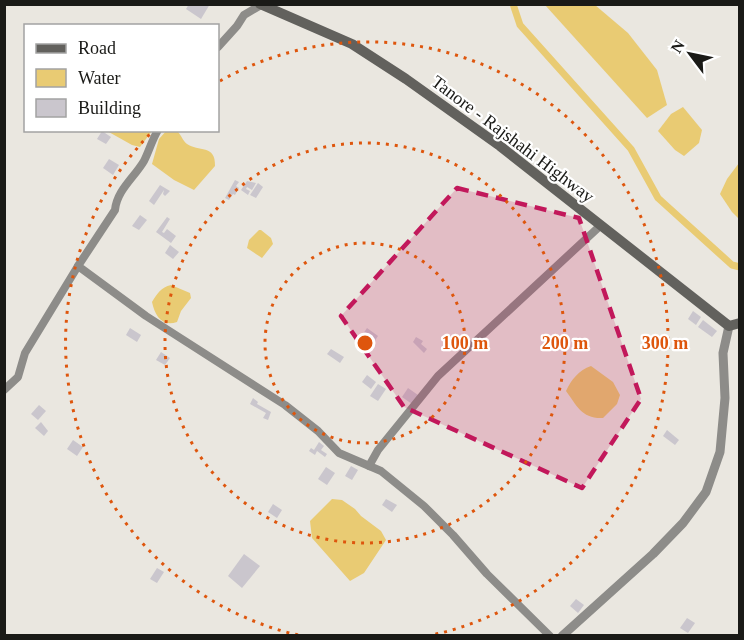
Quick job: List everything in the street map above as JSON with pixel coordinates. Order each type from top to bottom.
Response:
[{"type":"main road","name":"Tanore - Rajshahi Highway","points":[[260,5],[352,44],[406,79],[500,146],[600,226],[734,324]]},
{"type":"street","points":[[219,46],[244,15],[260,5]]},
{"type":"street","points":[[4,390],[18,377],[25,353],[115,210],[116,199],[139,170],[157,132]]},
{"type":"street","points":[[369,466],[378,450],[438,376],[600,226]]},
{"type":"street","points":[[78,266],[146,316],[285,405],[318,431],[339,453],[381,471],[424,506],[487,574],[550,636]]},
{"type":"street","points":[[562,636],[653,554],[683,523],[706,492],[720,452],[725,398],[723,353],[734,324]]},
{"type":"highlighted area","points":[[457,188],[579,218],[641,399],[582,488],[404,407],[341,316]]},
{"type":"water","points":[[545,5],[595,5],[628,33],[657,70],[667,105],[647,118]]},
{"type":"water","points":[[683,107],[702,130],[699,143],[684,156],[675,150],[658,131],[671,114]]},
{"type":"water","points":[[109,132],[151,132],[140,147]]},
{"type":"water","points":[[165,132],[178,132],[187,144],[213,154],[215,166],[194,190],[174,180],[152,164],[159,139]]},
{"type":"water","points":[[739,163],[739,219],[720,194],[727,179]]},
{"type":"water","points":[[259,230],[271,238],[273,244],[262,258],[247,248],[249,240]]},
{"type":"water","points":[[171,285],[190,293],[191,298],[181,311],[177,322],[167,323],[163,322],[155,312],[152,302],[162,289]]},
{"type":"water","points":[[591,366],[613,382],[620,395],[617,404],[603,418],[585,414],[566,391],[576,376]]},
{"type":"water","points":[[332,499],[342,500],[355,509],[381,531],[386,540],[364,573],[350,581],[312,538],[310,521]]},
{"type":"building","points":[[189,4],[210,4],[201,19],[186,9]]},
{"type":"building","points":[[101,132],[111,137],[106,144],[97,139]]},
{"type":"building","points":[[109,159],[119,165],[113,175],[103,168]]},
{"type":"building","points":[[235,180],[239,182],[236,186],[239,188],[229,200],[225,198]]},
{"type":"building","points":[[247,181],[256,183],[252,190],[247,187],[246,189],[250,191],[248,195],[241,190]]},
{"type":"building","points":[[258,183],[263,187],[256,198],[250,195]]},
{"type":"building","points":[[160,185],[170,191],[165,196],[164,190],[154,205],[149,201]]},
{"type":"building","points":[[140,215],[147,220],[139,230],[132,226]]},
{"type":"building","points":[[167,217],[170,219],[162,232],[164,233],[167,229],[176,236],[171,243],[156,232]]},
{"type":"building","points":[[170,245],[179,252],[173,259],[165,253]]},
{"type":"building","points":[[693,311],[701,317],[696,325],[688,319]]},
{"type":"building","points":[[703,320],[717,331],[712,337],[698,327]]},
{"type":"building","points":[[130,328],[141,335],[137,342],[126,335]]},
{"type":"building","points":[[367,328],[378,336],[372,345],[361,337]]},
{"type":"building","points":[[416,337],[423,341],[421,344],[427,349],[424,353],[413,342]]},
{"type":"building","points":[[331,349],[344,357],[340,363],[327,354]]},
{"type":"building","points":[[161,352],[170,358],[165,365],[156,360]]},
{"type":"building","points":[[367,375],[376,382],[371,389],[362,382]]},
{"type":"building","points":[[378,384],[386,389],[378,401],[370,396]]},
{"type":"building","points":[[408,388],[418,395],[412,404],[402,397]]},
{"type":"building","points":[[253,398],[258,402],[257,404],[271,412],[268,420],[263,418],[266,413],[250,404]]},
{"type":"building","points":[[39,405],[46,411],[38,420],[31,414]]},
{"type":"building","points":[[41,422],[48,431],[44,436],[35,428]]},
{"type":"building","points":[[667,430],[679,440],[675,445],[663,436]]},
{"type":"building","points":[[73,440],[83,447],[77,456],[67,449]]},
{"type":"building","points":[[319,442],[324,446],[321,450],[327,454],[325,457],[317,451],[315,455],[309,451],[311,448],[314,450]]},
{"type":"building","points":[[351,466],[358,470],[352,480],[345,476]]},
{"type":"building","points":[[326,467],[335,473],[327,485],[318,479]]},
{"type":"building","points":[[386,499],[397,505],[392,512],[382,505]]},
{"type":"building","points":[[273,504],[282,510],[277,518],[268,512]]},
{"type":"building","points":[[244,554],[260,566],[242,588],[228,576]]},
{"type":"building","points":[[157,568],[164,572],[157,583],[150,579]]},
{"type":"building","points":[[576,599],[584,605],[578,613],[570,606]]},
{"type":"building","points":[[687,618],[695,623],[688,633],[680,628]]},
{"type":"waterway","points":[[513,4],[520,25],[631,149],[658,198],[732,265],[740,267]]}]
